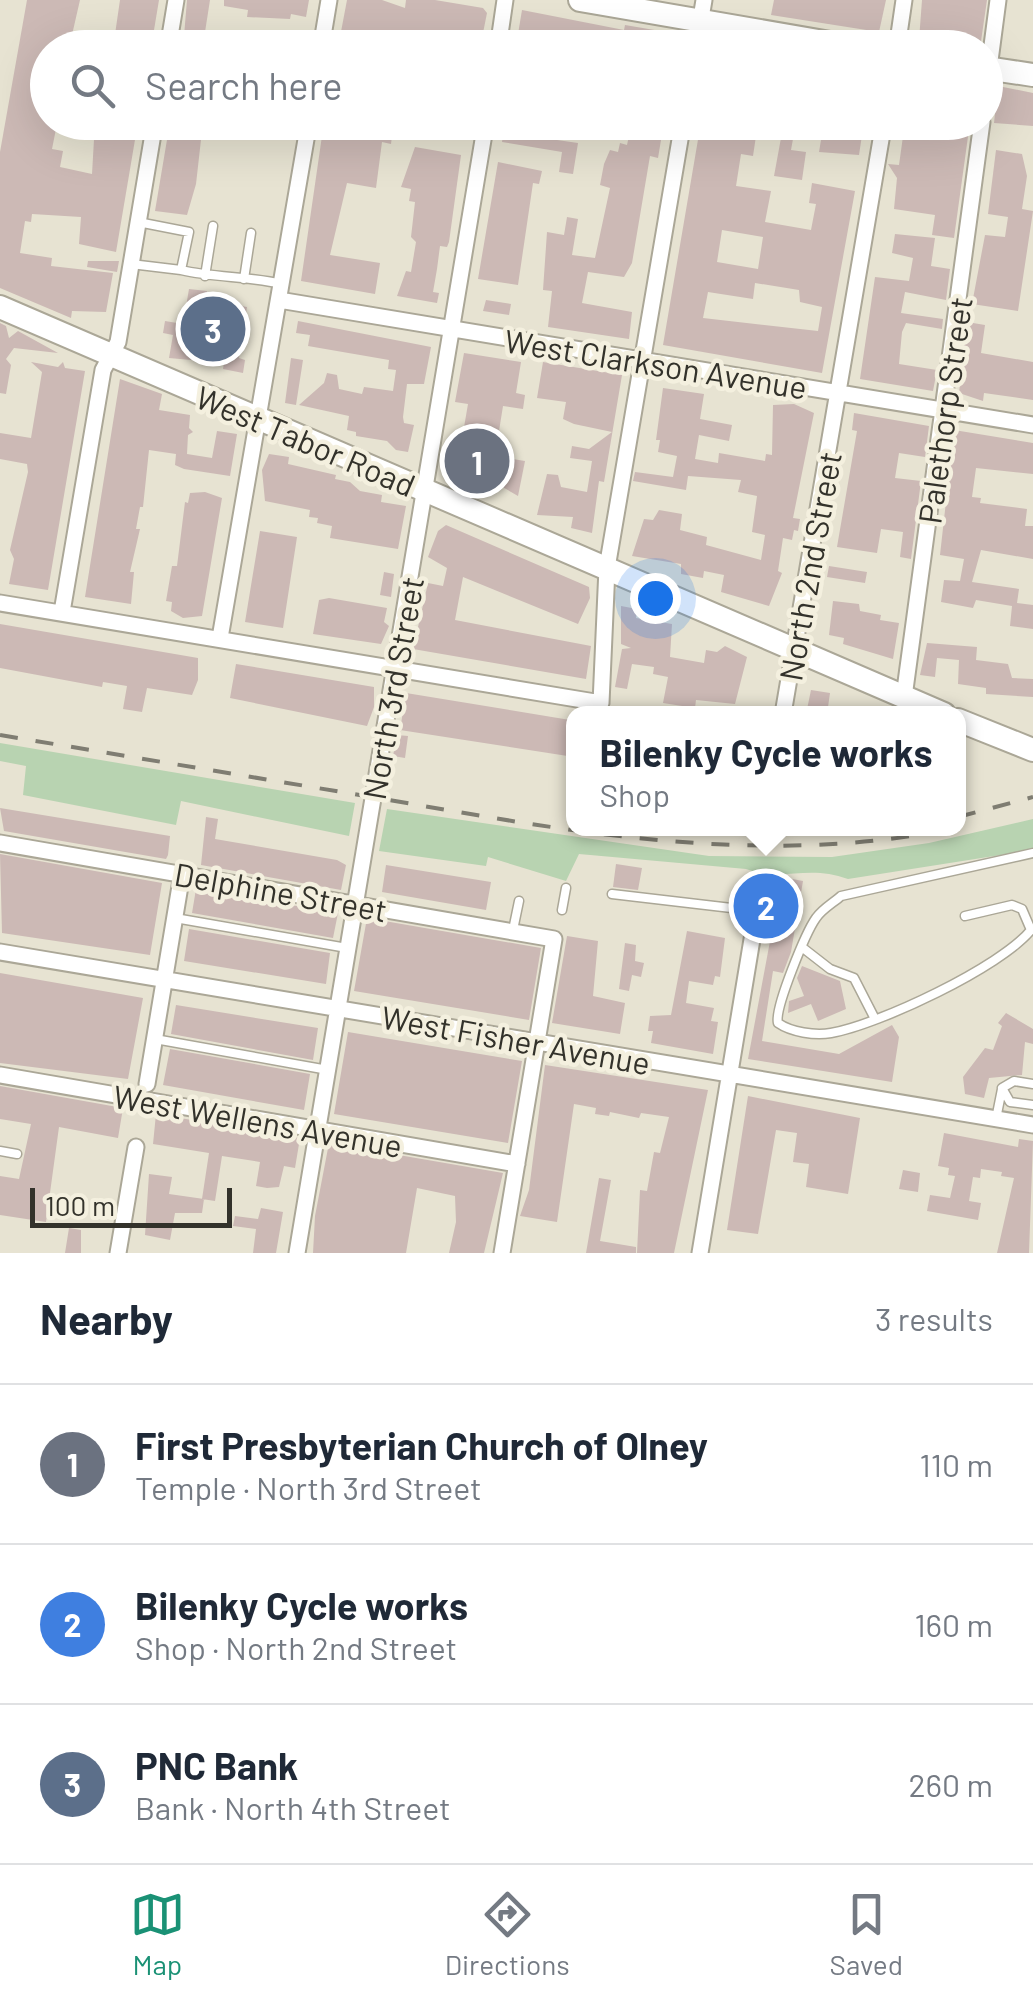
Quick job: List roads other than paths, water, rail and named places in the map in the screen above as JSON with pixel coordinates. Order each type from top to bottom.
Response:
[{"type":"street","points":[[171,30],[176,0]]},
{"type":"street","points":[[324,30],[329,0]]},
{"type":"street","points":[[501,30],[505,0]]},
{"type":"street","points":[[580,0],[702,10],[785,30]]},
{"type":"street","points":[[900,30],[904,0]]},
{"type":"street","points":[[993,30],[998,0]]},
{"type":"street","points":[[1003,76],[1033,76]]},
{"type":"street","points":[[62,612],[103,370],[118,342],[152,140]]},
{"type":"street","points":[[220,638],[305,140]]},
{"type":"street","name":"North 3rd Street","points":[[297,1253],[483,140]]},
{"type":"street","points":[[0,602],[599,703],[608,568],[681,140]]},
{"type":"street","name":"North 2nd Street","points":[[784,706],[881,140]]},
{"type":"street","name":"Palethorp Street","points":[[904,697],[946,411],[980,140]]},
{"type":"street","name":"West Clarkson Avenue","points":[[281,292],[453,330],[1033,425]]},
{"type":"street","name":"West Tabor Road","points":[[0,308],[925,706]]},
{"type":"street","points":[[966,723],[1033,750]]},
{"type":"street","name":"Delphine Street","points":[[0,842],[554,938],[536,1042]]},
{"type":"street","points":[[147,1084],[182,874]]},
{"type":"street","points":[[700,1253],[761,885]]},
{"type":"street","name":"West Fisher Avenue","points":[[0,952],[1033,1125]]},
{"type":"street","points":[[502,1253],[536,1042]]},
{"type":"street","name":"West Wellens Avenue","points":[[0,1075],[517,1164]]},
{"type":"street","points":[[118,1253],[136,1147]]},
{"type":"lane","points":[[138,222],[189,232],[181,270]]},
{"type":"lane","points":[[205,276],[214,226]]},
{"type":"lane","points":[[244,278],[251,233]]},
{"type":"lane","points":[[131,264],[244,278],[281,292]]},
{"type":"lane","points":[[965,916],[1012,905],[1022,909],[1031,930],[1012,948],[958,981],[830,1034],[788,1030],[778,1023],[780,992],[794,974],[818,915],[840,896],[1033,853]]},
{"type":"lane","points":[[562,910],[566,888]]},
{"type":"lane","points":[[612,894],[757,911]]},
{"type":"lane","points":[[513,930],[519,901]]},
{"type":"lane","points":[[175,918],[347,948]]},
{"type":"lane","points":[[803,948],[830,968],[854,978],[874,1017]]},
{"type":"lane","points":[[155,1039],[328,1070]]},
{"type":"lane","points":[[996,1118],[1002,1088],[1014,1081],[1033,1084]]},
{"type":"lane","points":[[1002,1088],[1010,1102],[1033,1105]]},
{"type":"lane","points":[[0,1151],[17,1154]]},
{"type":"railway","points":[[0,735],[566,829]]},
{"type":"railway","points":[[966,815],[1033,797]]},
{"type":"railway","points":[[622,836],[745,845],[815,845],[905,836]]},
{"type":"place","name":"PNC Bank","points":[[213,329]]},
{"type":"place","name":"First Presbyterian Church of Olney","points":[[477,461]]},
{"type":"place","name":"Bilenky Cycle works","points":[[766,906]]}]
